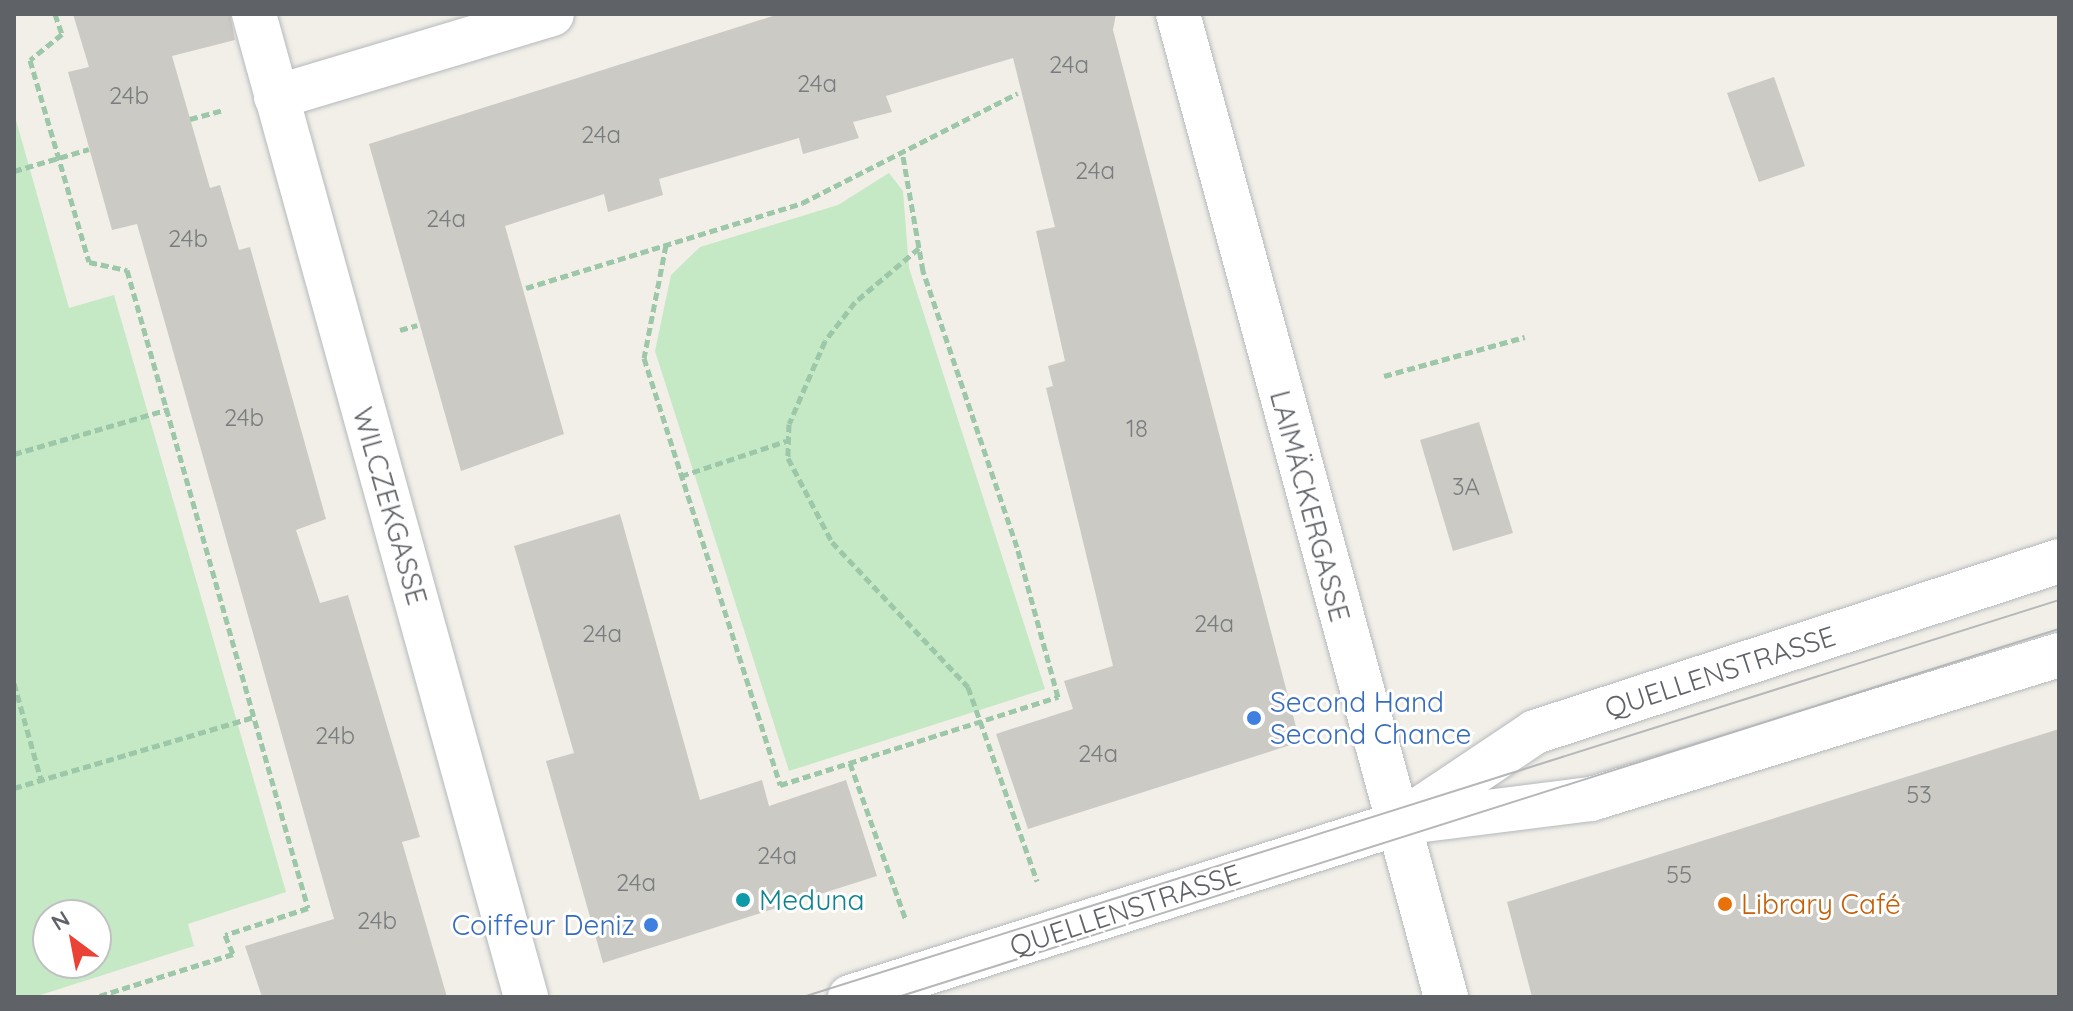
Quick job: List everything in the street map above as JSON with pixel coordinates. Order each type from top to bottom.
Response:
[{"type":"street","name":"WILCZEKGASSE","points":[[254,14],[526,997]]},
{"type":"street","points":[[276,97],[552,14]]},
{"type":"street","name":"LAIMÄCKERGASSE","points":[[1178,14],[1446,997]]},
{"type":"street","name":"QUELLENSTRASSE","points":[[1400,823],[1535,732],[2059,561]]},
{"type":"street","name":"QUELLENSTRASSE","points":[[850,997],[1400,823],[1591,799],[2059,655]]},
{"type":"path","points":[[55,14],[62,34],[30,60],[89,262],[127,270],[169,409],[308,908],[225,935],[233,954],[96,997]]},
{"type":"path","points":[[526,288],[802,203],[1018,93]]},
{"type":"path","points":[[14,171],[89,149]]},
{"type":"path","points":[[666,245],[644,358],[780,785],[1058,697],[919,248],[902,151]]},
{"type":"path","points":[[919,248],[855,302],[825,341],[800,388],[786,441],[797,485],[832,542],[882,603],[954,669],[982,721],[1055,932]]},
{"type":"path","points":[[1384,376],[1525,337]]},
{"type":"path","points":[[14,454],[169,409]]},
{"type":"path","points":[[681,476],[786,441]]},
{"type":"path","points":[[14,683],[41,780]]},
{"type":"path","points":[[14,788],[254,717]]},
{"type":"path","points":[[850,763],[924,974]]},
{"type":"green space","points":[[14,113],[69,308],[114,295],[286,892],[188,924],[194,946],[112,972],[112,899],[32,899],[32,979],[90,979],[34,997],[14,997]]},
{"type":"green space","points":[[889,173],[903,191],[909,268],[1045,689],[789,771],[655,351],[671,275],[700,247],[838,205]]},
{"type":"building","points":[[73,14],[230,14],[235,40],[172,56],[210,188],[220,185],[239,250],[250,247],[326,519],[296,530],[320,603],[348,595],[420,837],[402,842],[447,997],[262,997],[245,946],[334,919],[137,224],[112,230],[68,72],[89,67]]},
{"type":"building","points":[[779,14],[1116,14],[1113,30],[1300,742],[1028,829],[996,734],[1073,709],[1064,681],[1113,666],[1046,388],[1053,386],[1048,366],[1065,361],[1036,231],[1055,227],[1013,58],[886,96],[892,112],[853,122],[859,138],[803,154],[799,138],[659,179],[663,195],[608,212],[604,194],[505,226],[564,434],[461,471],[369,144]]},
{"type":"building","points":[[1774,77],[1805,166],[1759,182],[1727,93]]},
{"type":"building","points":[[1479,422],[1513,533],[1453,551],[1420,440]]},
{"type":"building","points":[[620,514],[700,800],[762,780],[769,806],[846,780],[877,876],[603,963],[546,761],[574,753],[514,546]]},
{"type":"building","points":[[2059,729],[2059,997],[1532,997],[1507,902]]},
{"type":"tram line","points":[[803,997],[2059,600]]},
{"type":"tram line","points":[[898,997],[2059,629]]},
{"type":"place","name":"Second Hand Second Chance","points":[[1254,718]]},
{"type":"place","name":"Meduna","points":[[743,900]]},
{"type":"place","name":"Library Café","points":[[1725,904]]},
{"type":"place","name":"Coiffeur Deniz","points":[[651,925]]}]
